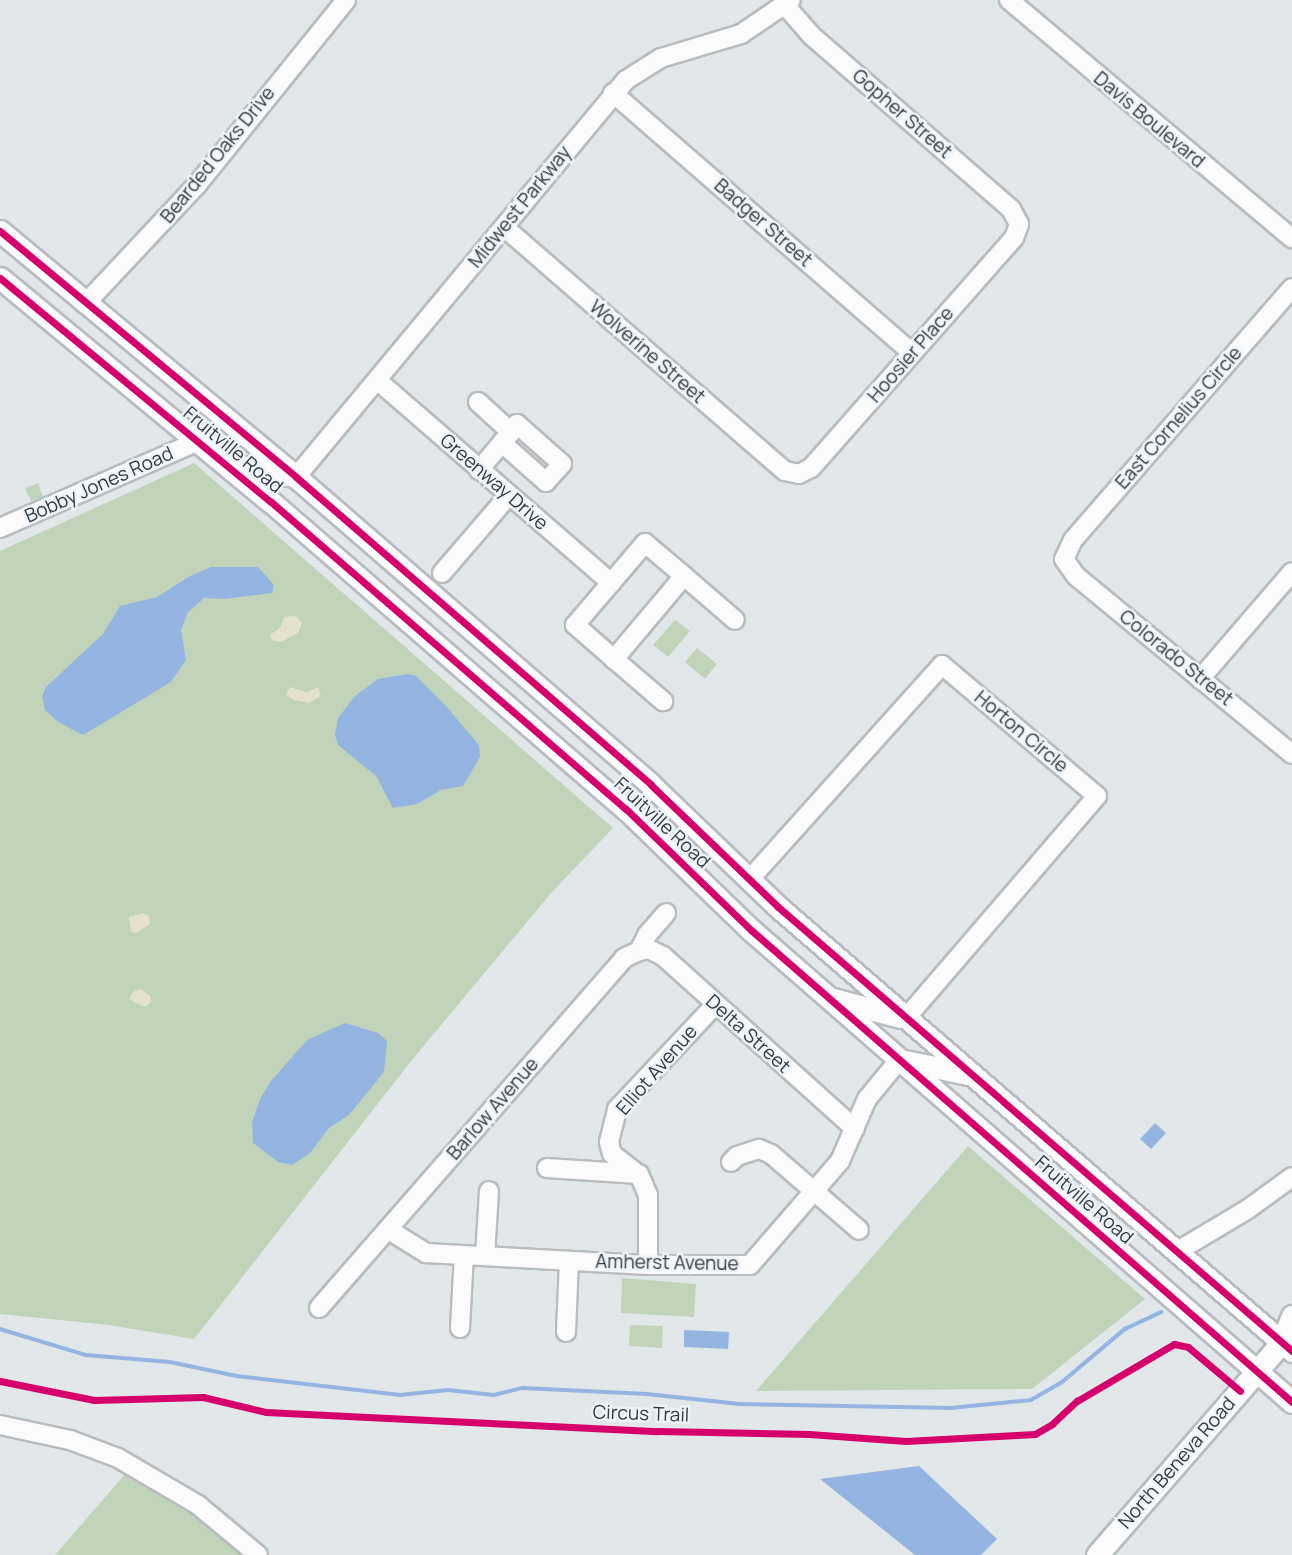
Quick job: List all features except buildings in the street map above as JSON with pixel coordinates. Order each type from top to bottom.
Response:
[{"type":"main road","name":"Fruitville Road","points":[[0,232],[296,477],[652,785],[749,880],[970,1074],[1176,1252],[1289,1343]]},
{"type":"main road","name":"Fruitville Road","points":[[0,278],[198,441],[626,809],[751,930],[1292,1402]]},
{"type":"main road","points":[[224,464],[296,477]]},
{"type":"main road","points":[[828,998],[906,1018]]},
{"type":"main road","points":[[899,1060],[970,1074]]},
{"type":"main road","name":"North Beneva Road","points":[[1097,1555],[1257,1372],[1289,1343],[1292,1315]]},
{"type":"street","name":"Bearded Oaks Drive","points":[[85,304],[196,187],[346,0]]},
{"type":"street","name":"Davis Boulevard","points":[[1009,0],[1292,238]]},
{"type":"street","name":"Midwest Parkway","points":[[296,477],[626,80],[661,58],[741,34],[788,2]]},
{"type":"street","name":"Gopher Street","points":[[788,2],[811,35],[1011,209],[1019,224]]},
{"type":"street","name":"Badger Street","points":[[613,93],[912,353]]},
{"type":"street","name":"Hoosier Place","points":[[793,474],[811,468],[1014,238],[1019,224]]},
{"type":"street","name":"Wolverine Street","points":[[504,227],[785,471],[793,474]]},
{"type":"street","name":"East Cornelius Circle","points":[[1062,548],[1292,288]]},
{"type":"street","name":"Greenway Drive","points":[[377,380],[611,583]]},
{"type":"street","points":[[478,402],[506,437],[479,470]]},
{"type":"street","name":"Bobby Jones Road","points":[[0,528],[198,441]]},
{"type":"street","points":[[442,573],[509,495]]},
{"type":"street","points":[[663,701],[575,625],[645,542],[735,620]]},
{"type":"street","name":"Colorado Street","points":[[1062,548],[1076,576],[1292,754]]},
{"type":"street","points":[[1200,679],[1292,572]]},
{"type":"street","points":[[614,659],[684,576]]},
{"type":"street","name":"Horton Circle","points":[[749,880],[942,665],[1097,796],[906,1018]]},
{"type":"street","name":"Barlow Avenue","points":[[319,1308],[624,958],[639,951],[647,935],[666,913]]},
{"type":"street","name":"Delta Street","points":[[639,951],[649,948],[663,957],[855,1129]]},
{"type":"street","name":"Elliot Avenue","points":[[634,1171],[612,1154],[609,1142],[617,1109],[715,1005]]},
{"type":"street","name":"Amherst Avenue","points":[[389,1230],[426,1253],[648,1265],[750,1265],[840,1161],[867,1099],[899,1060]]},
{"type":"street","points":[[731,1162],[737,1156],[759,1149],[815,1190],[859,1230]]},
{"type":"street","points":[[547,1168],[634,1171],[641,1177],[648,1195],[648,1265]]},
{"type":"street","points":[[1176,1252],[1248,1209],[1292,1177]]},
{"type":"street","points":[[485,1256],[489,1191]]},
{"type":"street","points":[[460,1328],[464,1255]]},
{"type":"street","name":"Amherst Avenue","points":[[566,1332],[569,1261]]},
{"type":"street","points":[[0,1425],[70,1440],[118,1458],[198,1505],[258,1555]]},
{"type":"green space","points":[[194,463],[613,828],[552,892],[411,1061],[194,1339],[109,1325],[0,1314],[0,551]]},
{"type":"green space","points":[[38,483],[43,497],[31,501],[25,488]]},
{"type":"green space","points":[[675,620],[690,631],[668,657],[653,645]]},
{"type":"green space","points":[[697,648],[717,664],[705,679],[685,662]]},
{"type":"green space","points":[[968,1146],[1145,1299],[1032,1389],[756,1391]]},
{"type":"green space","points":[[622,1278],[696,1284],[694,1317],[621,1313]]},
{"type":"green space","points":[[630,1325],[663,1326],[662,1348],[629,1346]]},
{"type":"green space","points":[[126,1473],[194,1511],[246,1555],[55,1555]]},
{"type":"sand","points":[[296,616],[302,623],[298,633],[281,642],[272,640],[270,635],[281,627],[284,617]]},
{"type":"sand","points":[[290,687],[307,692],[318,687],[321,696],[309,703],[294,700],[286,695]]},
{"type":"sand","points":[[143,913],[149,916],[150,924],[136,933],[131,932],[129,917]]},
{"type":"sand","points":[[141,989],[151,997],[151,1002],[145,1007],[129,999],[134,991]]},
{"type":"water","points":[[211,567],[258,567],[274,585],[272,593],[224,599],[204,598],[188,612],[181,630],[186,660],[171,682],[83,735],[58,722],[45,710],[42,696],[46,687],[103,634],[120,606],[157,597],[190,576]]},
{"type":"water","points":[[408,674],[416,676],[445,705],[479,745],[480,757],[463,786],[441,790],[417,804],[393,808],[376,776],[338,745],[335,735],[338,718],[355,696],[378,679]]},
{"type":"water","points":[[345,1023],[378,1033],[387,1041],[384,1072],[349,1115],[329,1128],[310,1153],[292,1165],[278,1162],[253,1143],[252,1123],[260,1099],[271,1081],[307,1040]]},
{"type":"water","points":[[1155,1123],[1166,1133],[1151,1149],[1140,1139]]},
{"type":"water","points":[[684,1330],[729,1332],[728,1349],[684,1347]]},
{"type":"water","points":[[919,1466],[997,1539],[981,1555],[915,1555],[820,1479]]},
{"type":"waterway","points":[[0,1329],[86,1355],[170,1362],[237,1376],[400,1395],[448,1390],[494,1395],[523,1388],[647,1394],[739,1404],[951,1408],[1031,1400],[1061,1383],[1125,1329],[1161,1312]]},
{"type":"cycle path","points":[[0,231],[296,477],[651,785],[777,906],[1292,1351]]},
{"type":"cycle path","points":[[0,278],[270,501],[626,809],[751,930],[1292,1402]]},
{"type":"cycle path","name":"Circus Trail","points":[[0,1381],[94,1400],[203,1397],[266,1412],[658,1431],[809,1434],[906,1441],[1035,1434],[1052,1424],[1077,1401],[1174,1344],[1188,1347],[1240,1391]]}]
